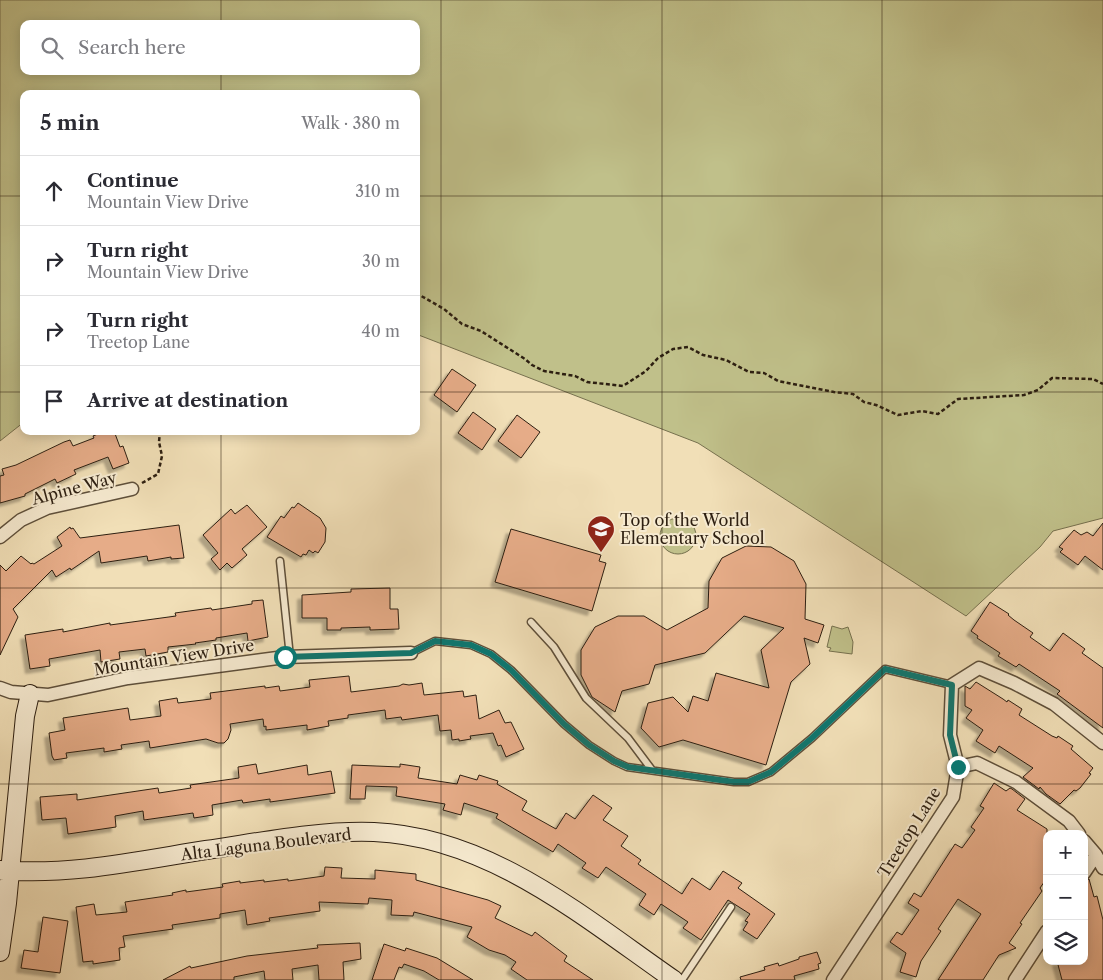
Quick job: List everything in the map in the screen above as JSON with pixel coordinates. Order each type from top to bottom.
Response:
[{"type":"main road","points":[[0,952],[7,903],[5,870],[25,716],[30,694]]},
{"type":"main road","name":"Alta Laguna Boulevard","points":[[5,870],[32,872],[70,871],[284,838],[330,834],[374,832],[413,836],[461,849],[508,869],[549,893],[674,980]]},
{"type":"street","name":"Alpine Way","points":[[0,537],[21,520],[47,508],[132,489]]},
{"type":"street","name":"Mountain View Drive","points":[[0,688],[30,694],[48,695],[128,678],[290,657],[411,653]]},
{"type":"street","points":[[952,685],[979,668],[1014,682],[1054,704],[1103,744]]},
{"type":"street","name":"Treetop Lane","points":[[833,980],[953,797],[958,767],[950,735],[952,685]]},
{"type":"street","points":[[958,767],[977,763],[1016,782],[1069,821],[1076,830]]},
{"type":"street","points":[[1088,846],[1103,868]]},
{"type":"street","points":[[1088,867],[1096,855]]},
{"type":"street","points":[[1015,980],[1043,937]]},
{"type":"lane","points":[[280,561],[290,657]]},
{"type":"lane","points":[[531,622],[554,647],[586,698],[628,738],[652,770]]},
{"type":"lane","name":"Mountain View Drive","points":[[411,653],[435,641],[471,645],[491,654],[511,670],[564,724],[589,745],[614,761],[628,767],[734,782],[748,782],[771,772],[812,738],[885,669],[952,685]]},
{"type":"lane","points":[[682,980],[732,907]]},
{"type":"path","points":[[420,295],[444,309],[462,324],[481,331],[532,365],[544,371],[575,376],[587,382],[623,386],[646,371],[658,358],[673,349],[688,347],[703,355],[726,360],[749,372],[764,373],[778,382],[852,394],[864,402],[898,415],[922,411],[938,414],[958,399],[1024,395],[1038,390],[1052,378],[1093,379],[1103,384]]},
{"type":"path","points":[[132,489],[158,474],[162,456],[160,435]]},
{"type":"green space","points":[[0,0],[1103,0],[1103,518],[1053,531],[1040,547],[966,616],[698,443],[420,336],[420,90],[20,90],[20,425],[0,441]]},
{"type":"green space","points":[[678,518],[690,524],[696,536],[690,548],[678,554],[666,548],[660,536],[666,524]]},
{"type":"green space","points":[[832,626],[842,629],[848,627],[853,642],[852,654],[829,651],[831,648],[827,647]]},
{"type":"building","points":[[452,369],[476,385],[457,412],[434,395]]},
{"type":"building","points":[[473,412],[496,429],[482,450],[458,433]]},
{"type":"building","points":[[517,415],[540,432],[521,458],[498,441]]},
{"type":"building","points":[[116,435],[120,447],[123,446],[129,463],[113,469],[108,457],[74,470],[76,474],[57,483],[55,479],[25,494],[25,496],[0,503],[0,476],[4,475],[2,469],[16,465],[64,442],[70,440],[73,446],[94,438],[93,436]]},
{"type":"building","points":[[298,503],[320,518],[326,528],[325,542],[318,553],[315,551],[313,553],[309,550],[306,555],[303,554],[301,557],[267,537],[281,516],[284,518],[292,507],[294,508]]},
{"type":"building","points":[[247,505],[267,527],[242,549],[247,555],[232,568],[227,563],[220,570],[211,559],[218,553],[203,535],[231,509],[235,514]]},
{"type":"building","points":[[1103,523],[1103,570],[1085,556],[1078,565],[1060,552],[1063,549],[1059,547],[1074,530],[1081,535],[1087,532],[1093,536]]},
{"type":"building","points":[[179,525],[184,558],[171,559],[171,557],[148,561],[147,556],[101,563],[99,551],[71,570],[70,568],[56,577],[52,570],[13,609],[18,617],[0,655],[0,565],[6,571],[21,556],[31,564],[34,564],[62,546],[57,537],[70,527],[71,529],[73,528],[80,538]]},
{"type":"building","points":[[511,529],[601,555],[599,561],[606,563],[592,611],[495,582]]},
{"type":"building","points":[[746,546],[771,547],[794,561],[806,584],[805,619],[824,625],[818,643],[804,638],[810,664],[791,682],[766,765],[683,740],[659,747],[641,728],[648,703],[673,697],[688,712],[693,696],[708,701],[716,673],[769,688],[761,650],[784,628],[744,616],[705,653],[655,665],[649,684],[622,691],[615,712],[592,697],[581,675],[581,650],[595,627],[618,616],[644,616],[667,630],[708,608],[709,581],[722,558]]},
{"type":"building","points":[[390,588],[390,609],[398,609],[399,629],[370,630],[370,627],[327,630],[327,618],[302,618],[302,595],[351,592],[351,589]]},
{"type":"building","points":[[263,600],[268,637],[248,641],[247,633],[216,638],[216,640],[196,644],[168,647],[168,652],[146,656],[145,649],[119,652],[120,659],[101,662],[100,650],[49,659],[50,666],[30,669],[25,635],[63,629],[63,632],[110,623],[110,625],[176,616],[175,613],[211,608],[212,610],[252,604],[252,601]]},
{"type":"building","points":[[990,602],[1033,633],[1030,637],[1050,651],[1063,633],[1085,649],[1082,653],[1103,668],[1103,728],[1057,694],[1060,691],[1019,664],[1016,667],[998,656],[1000,653],[977,638],[978,636],[971,631]]},
{"type":"building","points":[[349,676],[351,692],[422,683],[424,695],[463,691],[464,697],[476,695],[479,719],[499,710],[505,723],[511,722],[524,749],[506,757],[501,745],[498,746],[493,733],[470,736],[471,739],[452,740],[451,730],[440,731],[438,715],[402,720],[401,717],[386,719],[385,710],[348,715],[348,718],[328,721],[329,726],[307,730],[307,725],[266,730],[263,719],[230,724],[231,730],[228,739],[224,743],[206,739],[150,748],[149,741],[121,745],[122,749],[104,752],[104,748],[66,753],[67,758],[54,760],[52,756],[49,733],[65,730],[63,718],[128,708],[130,720],[161,716],[159,701],[177,698],[178,703],[211,699],[210,693],[265,686],[265,688],[279,686],[280,691],[310,687],[309,680]]},
{"type":"building","points":[[976,682],[1007,702],[1008,700],[1022,709],[1019,715],[1052,736],[1057,738],[1058,736],[1073,746],[1071,749],[1093,768],[1089,773],[1091,774],[1080,788],[1076,791],[1074,790],[1060,804],[1040,787],[1039,789],[1023,777],[1033,768],[999,746],[995,753],[976,741],[983,730],[966,718],[972,710],[965,706],[965,686],[970,689]]},
{"type":"building","points":[[256,764],[258,774],[307,765],[308,775],[331,771],[335,793],[270,802],[270,799],[243,803],[242,800],[212,805],[213,815],[194,818],[193,813],[144,820],[143,811],[115,816],[116,827],[68,834],[66,818],[42,820],[40,797],[77,794],[77,800],[158,788],[159,793],[191,788],[190,785],[239,778],[238,767]]},
{"type":"building","points":[[400,764],[420,767],[418,778],[457,784],[460,775],[477,780],[479,775],[498,781],[497,784],[527,801],[522,810],[556,829],[566,813],[575,819],[593,795],[612,808],[603,820],[628,836],[621,846],[641,860],[638,864],[682,894],[692,878],[710,890],[723,871],[742,883],[738,888],[775,914],[757,939],[743,930],[748,922],[745,921],[750,914],[728,900],[701,940],[683,928],[688,922],[661,904],[654,915],[639,905],[646,894],[606,867],[598,878],[582,868],[586,863],[558,844],[553,852],[496,818],[498,814],[464,803],[461,815],[443,810],[445,804],[396,796],[397,787],[366,786],[365,799],[350,799],[352,765],[400,767]]},
{"type":"building","points":[[994,783],[1006,791],[1010,788],[1025,799],[1017,810],[1047,829],[1043,830],[1043,884],[1040,888],[1042,891],[1009,943],[1016,948],[999,955],[983,980],[938,980],[981,914],[958,899],[938,929],[941,931],[921,961],[916,977],[900,972],[906,953],[890,942],[897,932],[902,935],[919,910],[908,903],[914,893],[921,897],[955,844],[962,848],[975,830],[971,827],[984,808],[980,806]]},
{"type":"building","points":[[325,867],[342,868],[341,878],[375,879],[375,870],[416,874],[416,880],[488,900],[501,906],[495,918],[532,936],[535,932],[567,956],[564,961],[593,980],[527,980],[511,969],[516,962],[505,955],[489,950],[467,937],[472,927],[414,912],[413,916],[391,915],[392,900],[369,898],[368,904],[319,902],[320,911],[269,918],[270,921],[247,925],[245,910],[220,914],[220,918],[172,925],[173,929],[123,936],[125,947],[119,948],[120,960],[93,964],[93,961],[83,962],[76,907],[94,904],[96,915],[127,912],[125,902],[173,895],[172,893],[186,890],[186,892],[223,887],[222,884],[240,881],[240,883],[288,879],[288,881],[324,876]]},
{"type":"building","points":[[1088,879],[1094,897],[1097,896],[1103,920],[1103,980],[1062,980],[1058,965],[1088,965]]},
{"type":"building","points":[[43,917],[68,921],[60,973],[21,968],[24,950],[38,952]]},
{"type":"building","points":[[360,943],[361,959],[343,962],[344,980],[319,980],[318,965],[292,969],[293,980],[265,980],[264,971],[234,977],[234,980],[163,980],[190,966],[191,968],[247,956],[318,948],[317,945]]},
{"type":"building","points":[[384,944],[405,951],[406,948],[437,958],[473,980],[439,980],[424,971],[404,964],[402,968],[399,967],[394,980],[372,980]]},
{"type":"building","points":[[817,952],[821,963],[818,964],[819,969],[794,976],[795,980],[741,980],[740,977],[765,970],[764,967],[778,963],[779,966],[799,959],[799,957]]},
{"type":"place","name":"Top of the World Elementary School","points":[[601,553]]},
{"type":"route","points":[[285,657],[411,653],[435,641],[471,645],[491,654],[511,670],[564,724],[589,745],[614,761],[628,767],[734,782],[748,782],[771,772],[812,738],[885,669],[952,685],[950,735],[958,767]]}]
